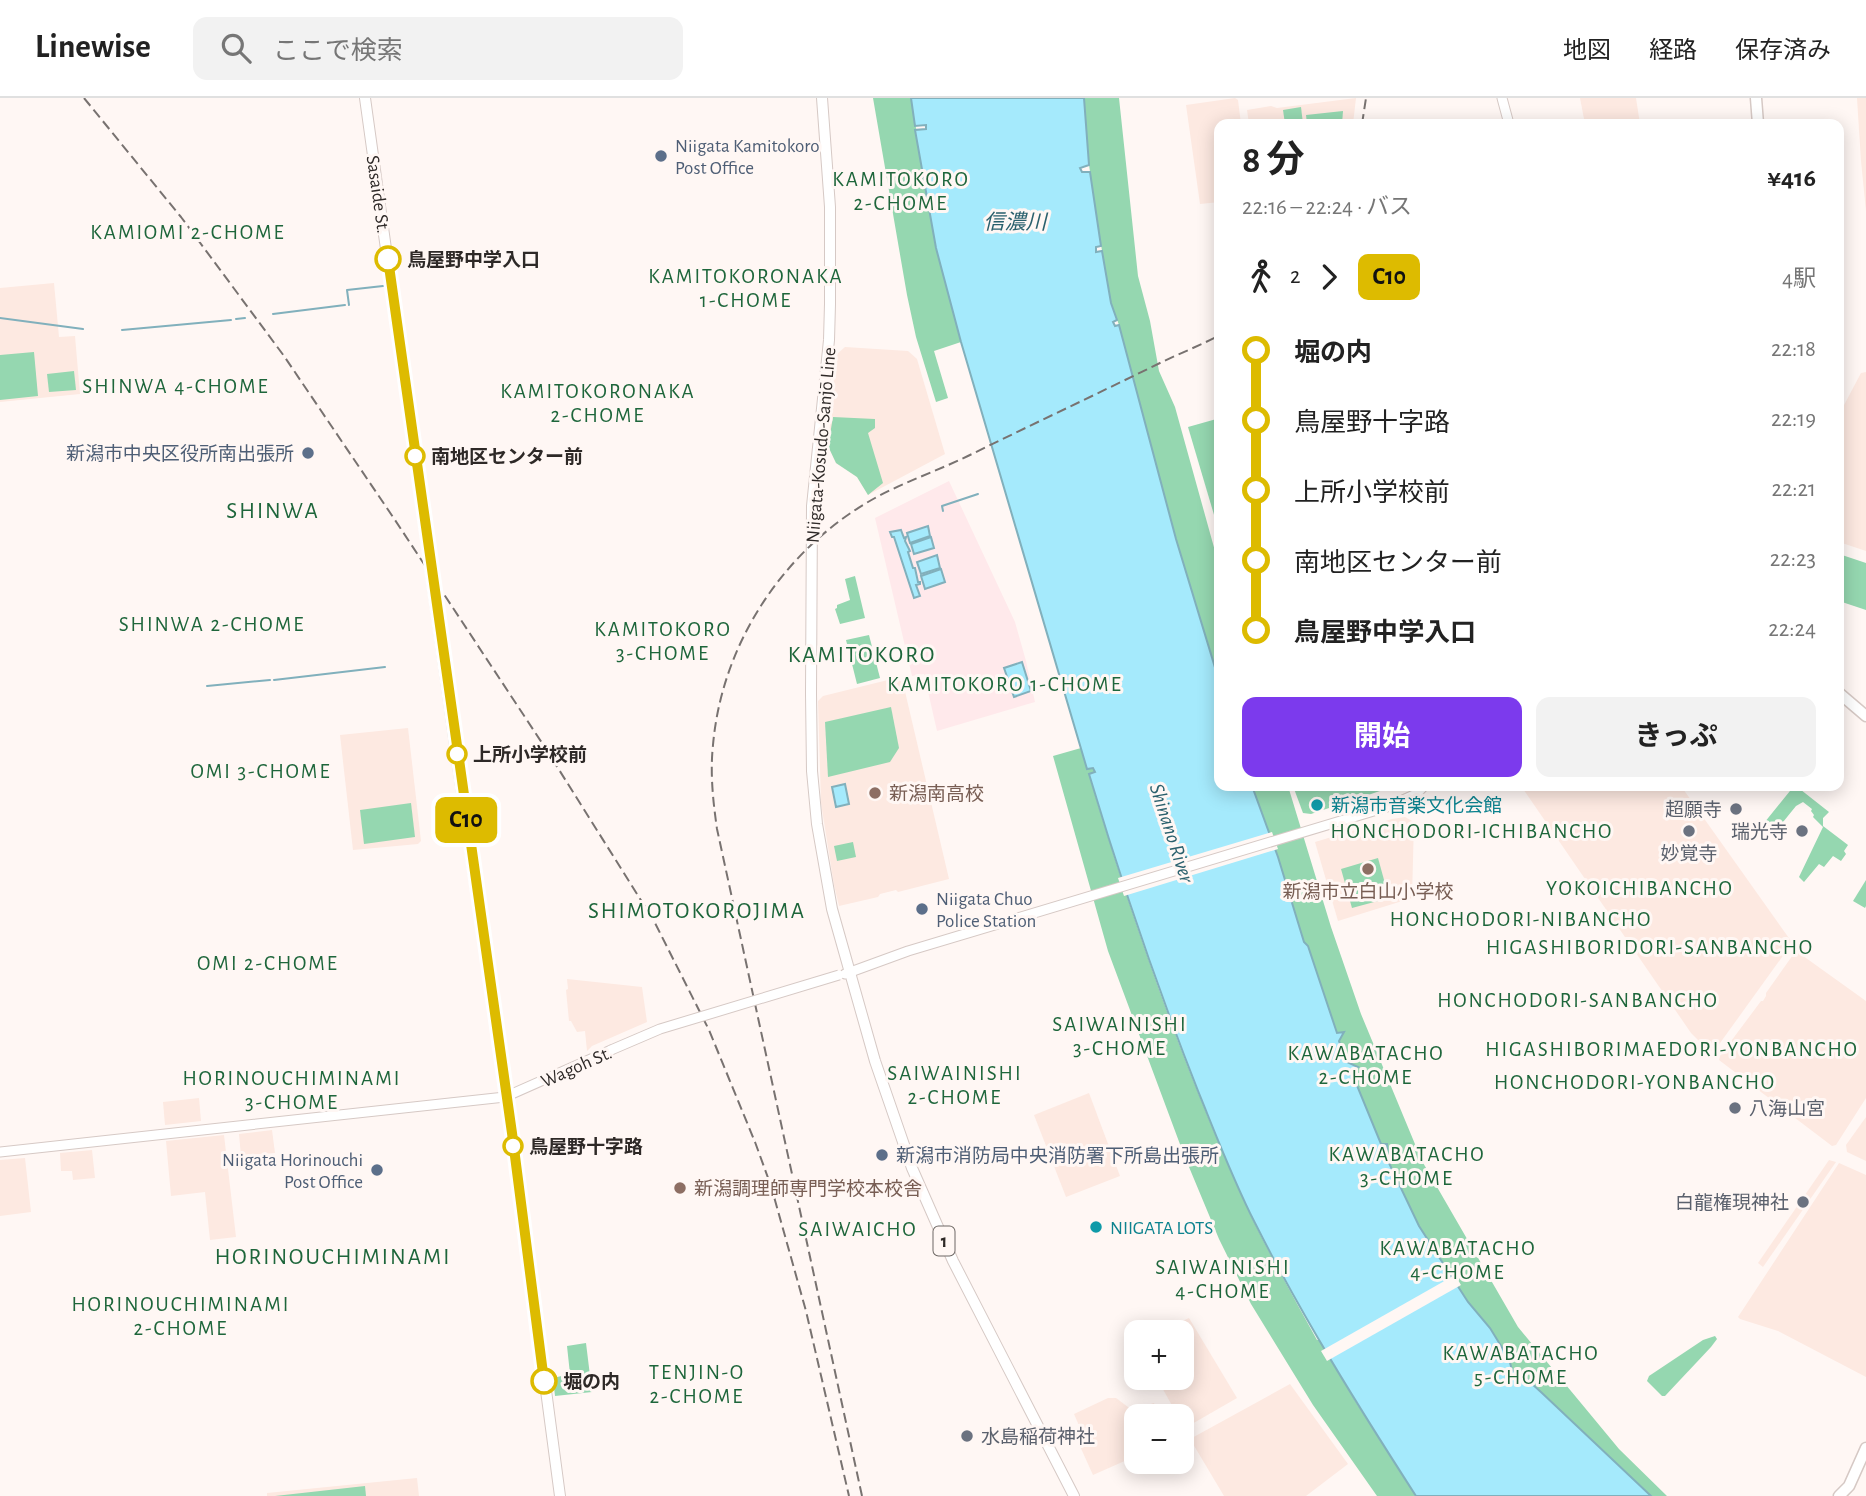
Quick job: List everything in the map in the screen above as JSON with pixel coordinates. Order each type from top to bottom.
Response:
[{"type":"highway","points":[[1756,98],[1758,119]]},
{"type":"highway","points":[[1844,697],[1866,716]]},
{"type":"highway","points":[[1839,1496],[1849,1486],[1866,1448]]},
{"type":"main road","name":"Sasaide St.","points":[[366,98],[560,1496]]},
{"type":"main road","name":"Niigata-Kosudo-Sanjō Line","points":[[822,98],[830,207],[830,311],[811,530],[812,771],[817,824],[832,909],[844,974],[916,1176],[953,1261],[1074,1496]]},
{"type":"main road","points":[[1502,98],[1508,119]]},
{"type":"main road","name":"Wagoh St.","points":[[0,1152],[505,1097],[660,1029],[844,974],[908,951],[1387,807],[1419,791]]},
{"type":"shaded area","points":[[1235,98],[1238,100],[1240,119],[1214,119],[1214,203],[1200,204],[1186,105]]},
{"type":"shaded area","points":[[1356,98],[1354,119],[1248,119],[1247,110],[1271,106],[1277,108]]},
{"type":"shaded area","points":[[1580,98],[1636,98],[1639,119],[1584,119]]},
{"type":"shaded area","points":[[1857,98],[1866,98],[1866,211],[1861,161]]},
{"type":"shaded area","points":[[54,283],[59,337],[75,336],[80,394],[0,402],[0,288]]},
{"type":"shaded area","points":[[845,347],[908,351],[917,359],[945,454],[868,495],[857,477],[836,463],[828,446],[836,355]]},
{"type":"shaded area","points":[[1866,372],[1866,551],[1844,544],[1844,405],[1861,373]]},
{"type":"shaded area","points":[[949,481],[1015,622],[1035,702],[937,731],[924,674],[912,676],[875,518]]},
{"type":"shaded area","name":"新潟南高校","points":[[896,678],[903,683],[949,879],[839,906],[821,803],[818,701],[823,696]]},
{"type":"shaded area","points":[[408,728],[421,841],[418,844],[353,850],[340,735]]},
{"type":"shaded area","points":[[1524,791],[1685,791],[1791,941],[1715,1050],[1709,1051],[1691,1033]]},
{"type":"shaded area","name":"新潟市立白山小学校","points":[[1405,817],[1414,822],[1412,898],[1338,921],[1315,842]]},
{"type":"shaded area","points":[[1795,952],[1866,1001],[1866,1098],[1836,1145],[1832,1146],[1719,1060]]},
{"type":"shaded area","points":[[567,979],[642,987],[647,1022],[592,1046],[587,1051],[585,1031],[577,1032],[569,1021]]},
{"type":"shaded area","points":[[1089,1093],[1120,1176],[1066,1197],[1034,1115]]},
{"type":"shaded area","points":[[199,1098],[201,1121],[165,1125],[163,1102]]},
{"type":"shaded area","points":[[1866,1117],[1866,1161],[1847,1152],[1846,1145]]},
{"type":"shaded area","points":[[272,1130],[275,1153],[241,1156],[239,1134]]},
{"type":"shaded area","points":[[224,1135],[236,1237],[210,1240],[205,1192],[171,1196],[166,1141]]},
{"type":"shaded area","points":[[92,1150],[95,1178],[73,1180],[72,1171],[61,1171],[60,1153]]},
{"type":"shaded area","points":[[25,1158],[31,1212],[0,1216],[0,1160]]},
{"type":"shaded area","points":[[1829,1160],[1836,1162],[1763,1267],[1758,1263]]},
{"type":"shaded area","points":[[1839,1163],[1866,1175],[1866,1377],[1778,1331],[1738,1317]]},
{"type":"shaded area","points":[[1194,1326],[1237,1398],[1194,1423],[1194,1404],[1171,1404],[1163,1390],[1194,1390]]},
{"type":"shaded area","points":[[1290,1384],[1348,1464],[1306,1496],[1224,1496],[1194,1446],[1194,1437]]},
{"type":"shaded area","points":[[1108,1398],[1116,1398],[1124,1404],[1124,1461],[1093,1475],[1074,1433],[1081,1430],[1074,1414]]},
{"type":"shaded area","points":[[417,1478],[419,1496],[267,1496],[267,1493]]},
{"type":"green space","points":[[873,98],[911,98],[936,248],[961,342],[934,351],[948,398],[936,402],[916,337],[907,295]]},
{"type":"green space","points":[[1074,98],[1119,98],[1138,276],[1159,371],[1175,407],[1214,547],[1214,664],[1176,539],[1111,303],[1089,165],[1084,99]]},
{"type":"green space","points":[[1301,107],[1302,119],[1284,119],[1283,110]]},
{"type":"green space","points":[[1343,111],[1342,119],[1306,119],[1306,115]]},
{"type":"green space","points":[[34,352],[38,396],[0,400],[0,355]]},
{"type":"green space","points":[[74,371],[76,390],[49,392],[47,374]]},
{"type":"green space","points":[[833,417],[875,419],[875,428],[868,433],[883,483],[868,495],[857,477],[836,463],[828,446]]},
{"type":"green space","points":[[1214,420],[1214,515],[1188,427]]},
{"type":"green space","points":[[1844,556],[1866,563],[1866,610],[1844,603]]},
{"type":"green space","points":[[855,576],[865,618],[840,624],[835,609],[837,605],[850,600],[845,579]]},
{"type":"green space","points":[[869,635],[880,678],[857,684],[846,640]]},
{"type":"green space","points":[[891,707],[899,748],[890,762],[828,777],[825,722]]},
{"type":"green space","points":[[1081,748],[1087,769],[1093,768],[1095,772],[1089,775],[1163,1000],[1228,1164],[1260,1233],[1317,1340],[1416,1496],[1377,1496],[1313,1405],[1251,1304],[1219,1239],[1184,1155],[1108,951],[1053,756]]},
{"type":"green space","points":[[1254,791],[1290,791],[1361,1014],[1422,1161],[1518,1327],[1619,1449],[1667,1496],[1651,1496],[1542,1393],[1521,1374],[1512,1370],[1509,1359],[1490,1328],[1468,1302],[1419,1226],[1388,1161],[1387,1144],[1381,1144],[1350,1071],[1357,1067],[1347,1062],[1339,1041],[1344,1032],[1337,1033],[1308,946],[1304,942]]},
{"type":"green space","name":"新潟市音楽文化会館","points":[[1295,791],[1380,791],[1311,814],[1303,813]]},
{"type":"green space","points":[[1790,791],[1802,791],[1829,812],[1823,818],[1823,826],[1848,845],[1841,861],[1833,856],[1824,867],[1819,864],[1804,882],[1799,877],[1823,827],[1813,817],[1812,809],[1803,802],[1796,806],[1779,827],[1777,825],[1760,839],[1756,833]]},
{"type":"green space","points":[[411,803],[415,837],[364,844],[360,810]]},
{"type":"green space","points":[[853,842],[856,857],[837,861],[834,846]]},
{"type":"green space","points":[[1378,858],[1389,898],[1352,908],[1341,869]]},
{"type":"green space","points":[[1866,880],[1866,906],[1865,908],[1853,901]]},
{"type":"green space","points":[[1715,1336],[1717,1339],[1711,1347],[1665,1396],[1647,1381],[1649,1376],[1703,1340]]},
{"type":"green space","points":[[586,1343],[592,1392],[555,1396],[553,1378],[570,1374],[567,1346]]},
{"type":"green space","points":[[365,1486],[366,1496],[275,1496]]},
{"type":"water","name":"信濃川","points":[[911,98],[1084,98],[1089,165],[1080,168],[1082,172],[1090,172],[1101,246],[1096,247],[1096,252],[1102,251],[1111,303],[1117,320],[1113,322],[1115,326],[1119,325],[1176,539],[1214,664],[1214,791],[1254,791],[1337,1033],[1344,1032],[1339,1041],[1347,1062],[1358,1067],[1351,1071],[1381,1144],[1387,1144],[1388,1161],[1419,1226],[1468,1302],[1490,1328],[1509,1359],[1512,1370],[1521,1374],[1542,1393],[1651,1496],[1416,1496],[1332,1361],[1273,1258],[1232,1174],[1198,1091],[1140,934],[1101,814],[1089,774],[1095,772],[1093,768],[1087,769],[961,342],[936,248],[915,130],[926,129],[926,125],[915,126]]},
{"type":"water","points":[[928,526],[930,536],[910,543],[907,533]]},
{"type":"water","points":[[901,530],[904,538],[906,537],[910,551],[908,552],[920,582],[916,585],[920,596],[914,598],[890,532]]},
{"type":"water","points":[[931,537],[934,548],[914,554],[911,544]]},
{"type":"water","points":[[937,555],[940,568],[921,574],[917,562]]},
{"type":"water","points":[[941,569],[945,582],[925,589],[921,576]]},
{"type":"water","points":[[1022,662],[1031,691],[1014,697],[1004,668]]},
{"type":"water","points":[[845,784],[849,804],[836,807],[832,787]]},
{"type":"pier","points":[[1272,832],[1278,849],[1124,896],[1118,878]]},
{"type":"pier","points":[[1455,1275],[1461,1285],[1327,1361],[1321,1351]]},
{"type":"waterway","points":[[349,305],[347,290],[383,286]]},
{"type":"waterway","points":[[273,314],[345,305]]},
{"type":"waterway","points":[[0,318],[83,329]]},
{"type":"waterway","points":[[236,319],[245,318]]},
{"type":"waterway","points":[[122,330],[231,320]]},
{"type":"waterway","points":[[943,511],[942,506],[978,494]]},
{"type":"waterway","points":[[274,680],[385,667]]},
{"type":"waterway","points":[[207,686],[270,680]]},
{"type":"railway","points":[[84,98],[181,217],[284,356],[546,749],[654,921],[709,1030],[771,1186],[806,1311],[849,1496]]},
{"type":"railway","points":[[1363,119],[1366,98]]},
{"type":"railway","points":[[862,1496],[717,829],[712,787],[712,756],[719,707],[729,670],[744,635],[787,571],[813,543],[843,519],[887,492],[960,460],[1214,338]]},
{"type":"bus line","name":"C10","points":[[388,259],[512,1133],[544,1381]]},
{"type":"place","name":"Niigata Kamitokoro Post Office","points":[[661,156]]},
{"type":"place","name":"鳥屋野中学入口","points":[[388,259]]},
{"type":"place","name":"新潟市中央区役所南出張所","points":[[308,453]]},
{"type":"place","name":"南地区センター前","points":[[415,456]]},
{"type":"place","name":"上所小学校前","points":[[457,754]]},
{"type":"place","name":"新潟南高校","points":[[875,793]]},
{"type":"place","name":"新潟市音楽文化会館","points":[[1317,805]]},
{"type":"place","name":"超願寺","points":[[1736,809]]},
{"type":"place","name":"妙覚寺","points":[[1689,831]]},
{"type":"place","name":"瑞光寺","points":[[1802,831]]},
{"type":"place","name":"新潟市立白山小学校","points":[[1368,869]]},
{"type":"place","name":"Niigata Chuo Police Station","points":[[922,909]]},
{"type":"place","name":"八海山宮","points":[[1735,1108]]},
{"type":"place","name":"鳥屋野十字路","points":[[513,1146]]},
{"type":"place","name":"新潟市消防局中央消防署下所島出張所","points":[[882,1155]]},
{"type":"place","name":"Niigata Horinouchi Post Office","points":[[377,1170]]},
{"type":"place","name":"新潟調理師専門学校本校舎","points":[[680,1188]]},
{"type":"place","name":"白龍権現神社","points":[[1803,1202]]},
{"type":"place","name":"NIIGATA LOTS","points":[[1096,1227]]},
{"type":"place","name":"堀の内","points":[[544,1381]]},
{"type":"place","name":"水島稲荷神社","points":[[967,1436]]},
{"type":"district","name":"KAMITOKORO 2-CHOME","points":[[901,191]]},
{"type":"district","name":"KAMIOMI 2-CHOME","points":[[188,232]]},
{"type":"district","name":"KAMITOKORONAKA 1-CHOME","points":[[746,288]]},
{"type":"district","name":"SHINWA 4-CHOME","points":[[176,386]]},
{"type":"district","name":"KAMITOKORONAKA 2-CHOME","points":[[598,403]]},
{"type":"district","name":"SHINWA","points":[[273,510]]},
{"type":"district","name":"SHINWA 2-CHOME","points":[[212,624]]},
{"type":"district","name":"KAMITOKORO 3-CHOME","points":[[663,641]]},
{"type":"district","name":"KAMITOKORO","points":[[862,654]]},
{"type":"district","name":"KAMITOKORO 1-CHOME","points":[[1005,684]]},
{"type":"district","name":"OMI 3-CHOME","points":[[261,771]]},
{"type":"district","name":"HONCHODORI-ICHIBANCHO","points":[[1472,831]]},
{"type":"district","name":"YOKOICHIBANCHO","points":[[1640,888]]},
{"type":"district","name":"SHIMOTOKOROJIMA","points":[[697,910]]},
{"type":"district","name":"HONCHODORI-NIBANCHO","points":[[1521,919]]},
{"type":"district","name":"HIGASHIBORIDORI-SANBANCHO","points":[[1650,947]]},
{"type":"district","name":"OMI 2-CHOME","points":[[268,963]]},
{"type":"district","name":"HONCHODORI-SANBANCHO","points":[[1578,1000]]},
{"type":"district","name":"SAIWAINISHI 3-CHOME","points":[[1120,1036]]},
{"type":"district","name":"HIGASHIBORIMAEDORI-YONBANCHO","points":[[1672,1049]]},
{"type":"district","name":"KAWABATACHO 2-CHOME","points":[[1366,1065]]},
{"type":"district","name":"HONCHODORI-YONBANCHO","points":[[1635,1082]]},
{"type":"district","name":"SAIWAINISHI 2-CHOME","points":[[955,1085]]},
{"type":"district","name":"HORINOUCHIMINAMI 3-CHOME","points":[[292,1090]]},
{"type":"district","name":"KAWABATACHO 3-CHOME","points":[[1407,1166]]},
{"type":"district","name":"SAIWAICHO","points":[[858,1229]]},
{"type":"district","name":"HORINOUCHIMINAMI","points":[[333,1256]]},
{"type":"district","name":"KAWABATACHO 4-CHOME","points":[[1458,1260]]},
{"type":"district","name":"SAIWAINISHI 4-CHOME","points":[[1223,1279]]},
{"type":"district","name":"HORINOUCHIMINAMI 2-CHOME","points":[[181,1316]]},
{"type":"district","name":"KAWABATACHO 5-CHOME","points":[[1521,1365]]},
{"type":"district","name":"TENJIN-O 2-CHOME","points":[[697,1384]]},
{"type":"water label","name":"Shinano River","points":[[1172,833]]}]
